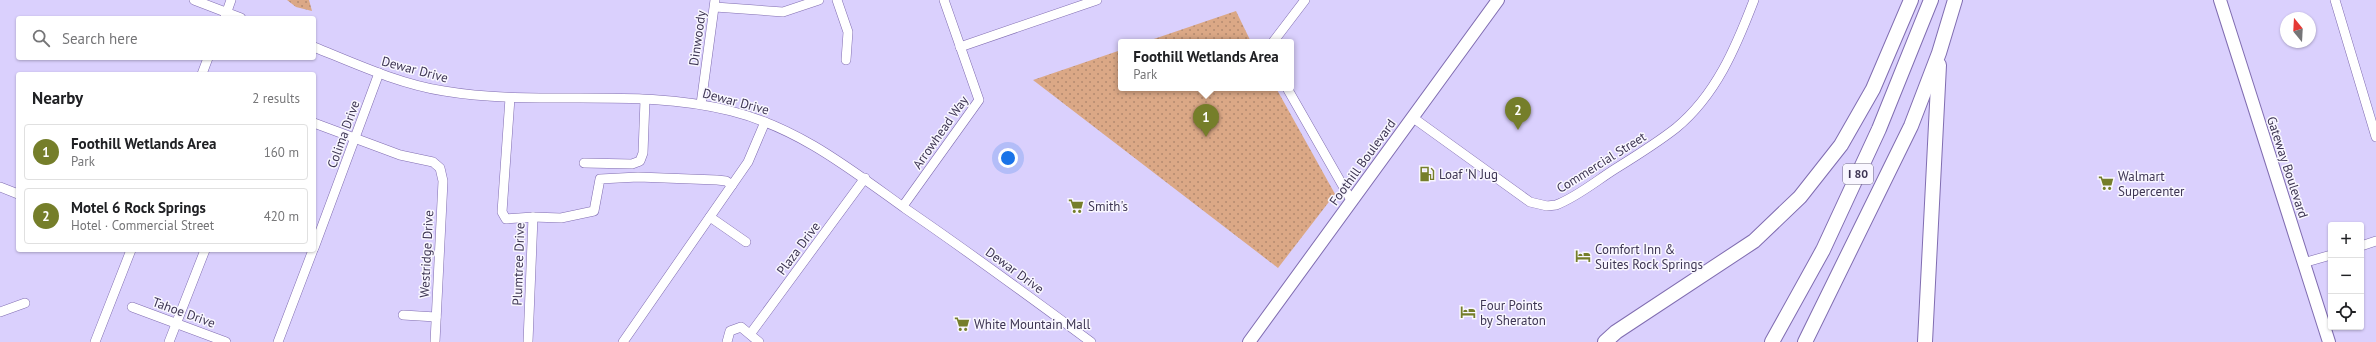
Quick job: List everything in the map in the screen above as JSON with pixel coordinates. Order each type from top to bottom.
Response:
[{"type":"highway","points":[[1605,342],[1616,332],[1754,242],[1800,197],[1841,145],[1873,89],[1911,0]]},
{"type":"highway","name":"I 80","points":[[1772,342],[1823,250],[1876,136],[1931,0]]},
{"type":"highway","name":"I 80","points":[[1805,342],[1911,126],[1939,53],[1956,0]]},
{"type":"highway","points":[[1925,342],[1939,53]]},
{"type":"main road","name":"Foothill Boulevard","points":[[1249,342],[1498,0]]},
{"type":"main road","name":"Gateway Boulevard","points":[[2220,0],[2329,342]]},
{"type":"street","points":[[194,0],[226,15],[231,0]]},
{"type":"street","points":[[715,4],[783,12],[819,0]]},
{"type":"street","points":[[837,0],[848,32],[846,60]]},
{"type":"street","name":"Arrowhead Way","points":[[904,206],[979,100],[944,0]]},
{"type":"street","points":[[960,47],[1097,0]]},
{"type":"street","points":[[1275,39],[1305,0]]},
{"type":"street","name":"Commercial Street","points":[[1412,117],[1530,202],[1547,206],[1556,205],[1656,143],[1677,127],[1698,106],[1717,81],[1731,56],[1754,0]]},
{"type":"street","points":[[2335,0],[2376,137]]},
{"type":"street","name":"Dinwoody","points":[[701,104],[715,4]]},
{"type":"street","name":"Dewar Drive","points":[[316,48],[379,73],[444,91],[510,98],[645,100],[701,104],[765,122],[805,139],[865,178],[1091,342]]},
{"type":"street","points":[[203,72],[207,60]]},
{"type":"street","name":"Colima Drive","points":[[316,244],[356,139],[379,73]]},
{"type":"street","points":[[1289,91],[1351,200]]},
{"type":"street","name":"Plumtree Drive","points":[[510,98],[502,212],[506,219],[533,217],[528,342]]},
{"type":"street","points":[[584,163],[632,164],[640,161],[643,153],[645,100]]},
{"type":"street","points":[[624,342],[752,156],[765,122]]},
{"type":"street","points":[[316,124],[356,139]]},
{"type":"street","name":"Westridge Drive","points":[[356,139],[400,155],[432,162],[440,168],[442,181],[435,342]]},
{"type":"street","points":[[533,217],[561,218],[596,209],[600,179],[638,177],[717,180],[726,181],[732,185]]},
{"type":"street","name":"Plaza Drive","points":[[751,333],[865,178]]},
{"type":"street","points":[[0,187],[16,193]]},
{"type":"street","points":[[710,217],[746,242]]},
{"type":"street","points":[[2364,245],[2376,241]]},
{"type":"street","points":[[95,342],[130,252]]},
{"type":"street","points":[[169,342],[204,252]]},
{"type":"street","name":"Colima Drive","points":[[278,342],[313,252]]},
{"type":"street","points":[[2303,263],[2328,256]]},
{"type":"street","points":[[0,312],[25,303]]},
{"type":"street","name":"Tahoe Drive","points":[[132,307],[226,342]]},
{"type":"street","points":[[403,315],[436,317]]},
{"type":"street","points":[[727,342],[728,336],[734,328],[741,327],[751,333],[759,342]]},
{"type":"shaded area","points":[[287,0],[309,0],[312,11],[296,7]]},
{"type":"shaded area","points":[[1236,11],[1250,39],[1154,39]]},
{"type":"shaded area","points":[[1118,51],[1118,91],[1278,91],[1335,194],[1278,268],[1033,80]]},
{"type":"place","name":"Motel 6 Rock Springs","points":[[1518,130]]},
{"type":"place","name":"Foothill Wetlands Area","points":[[1206,137]]},
{"type":"place","name":"Loaf 'N Jug","points":[[1427,174]]},
{"type":"place","name":"Walmart Supercenter","points":[[2106,183]]},
{"type":"place","name":"Smith's","points":[[1076,206]]},
{"type":"place","name":"Comfort Inn & Suites Rock Springs","points":[[1583,256]]},
{"type":"place","name":"Four Points by Sheraton","points":[[1468,312]]},
{"type":"place","name":"White Mountain Mall","points":[[962,324]]}]
